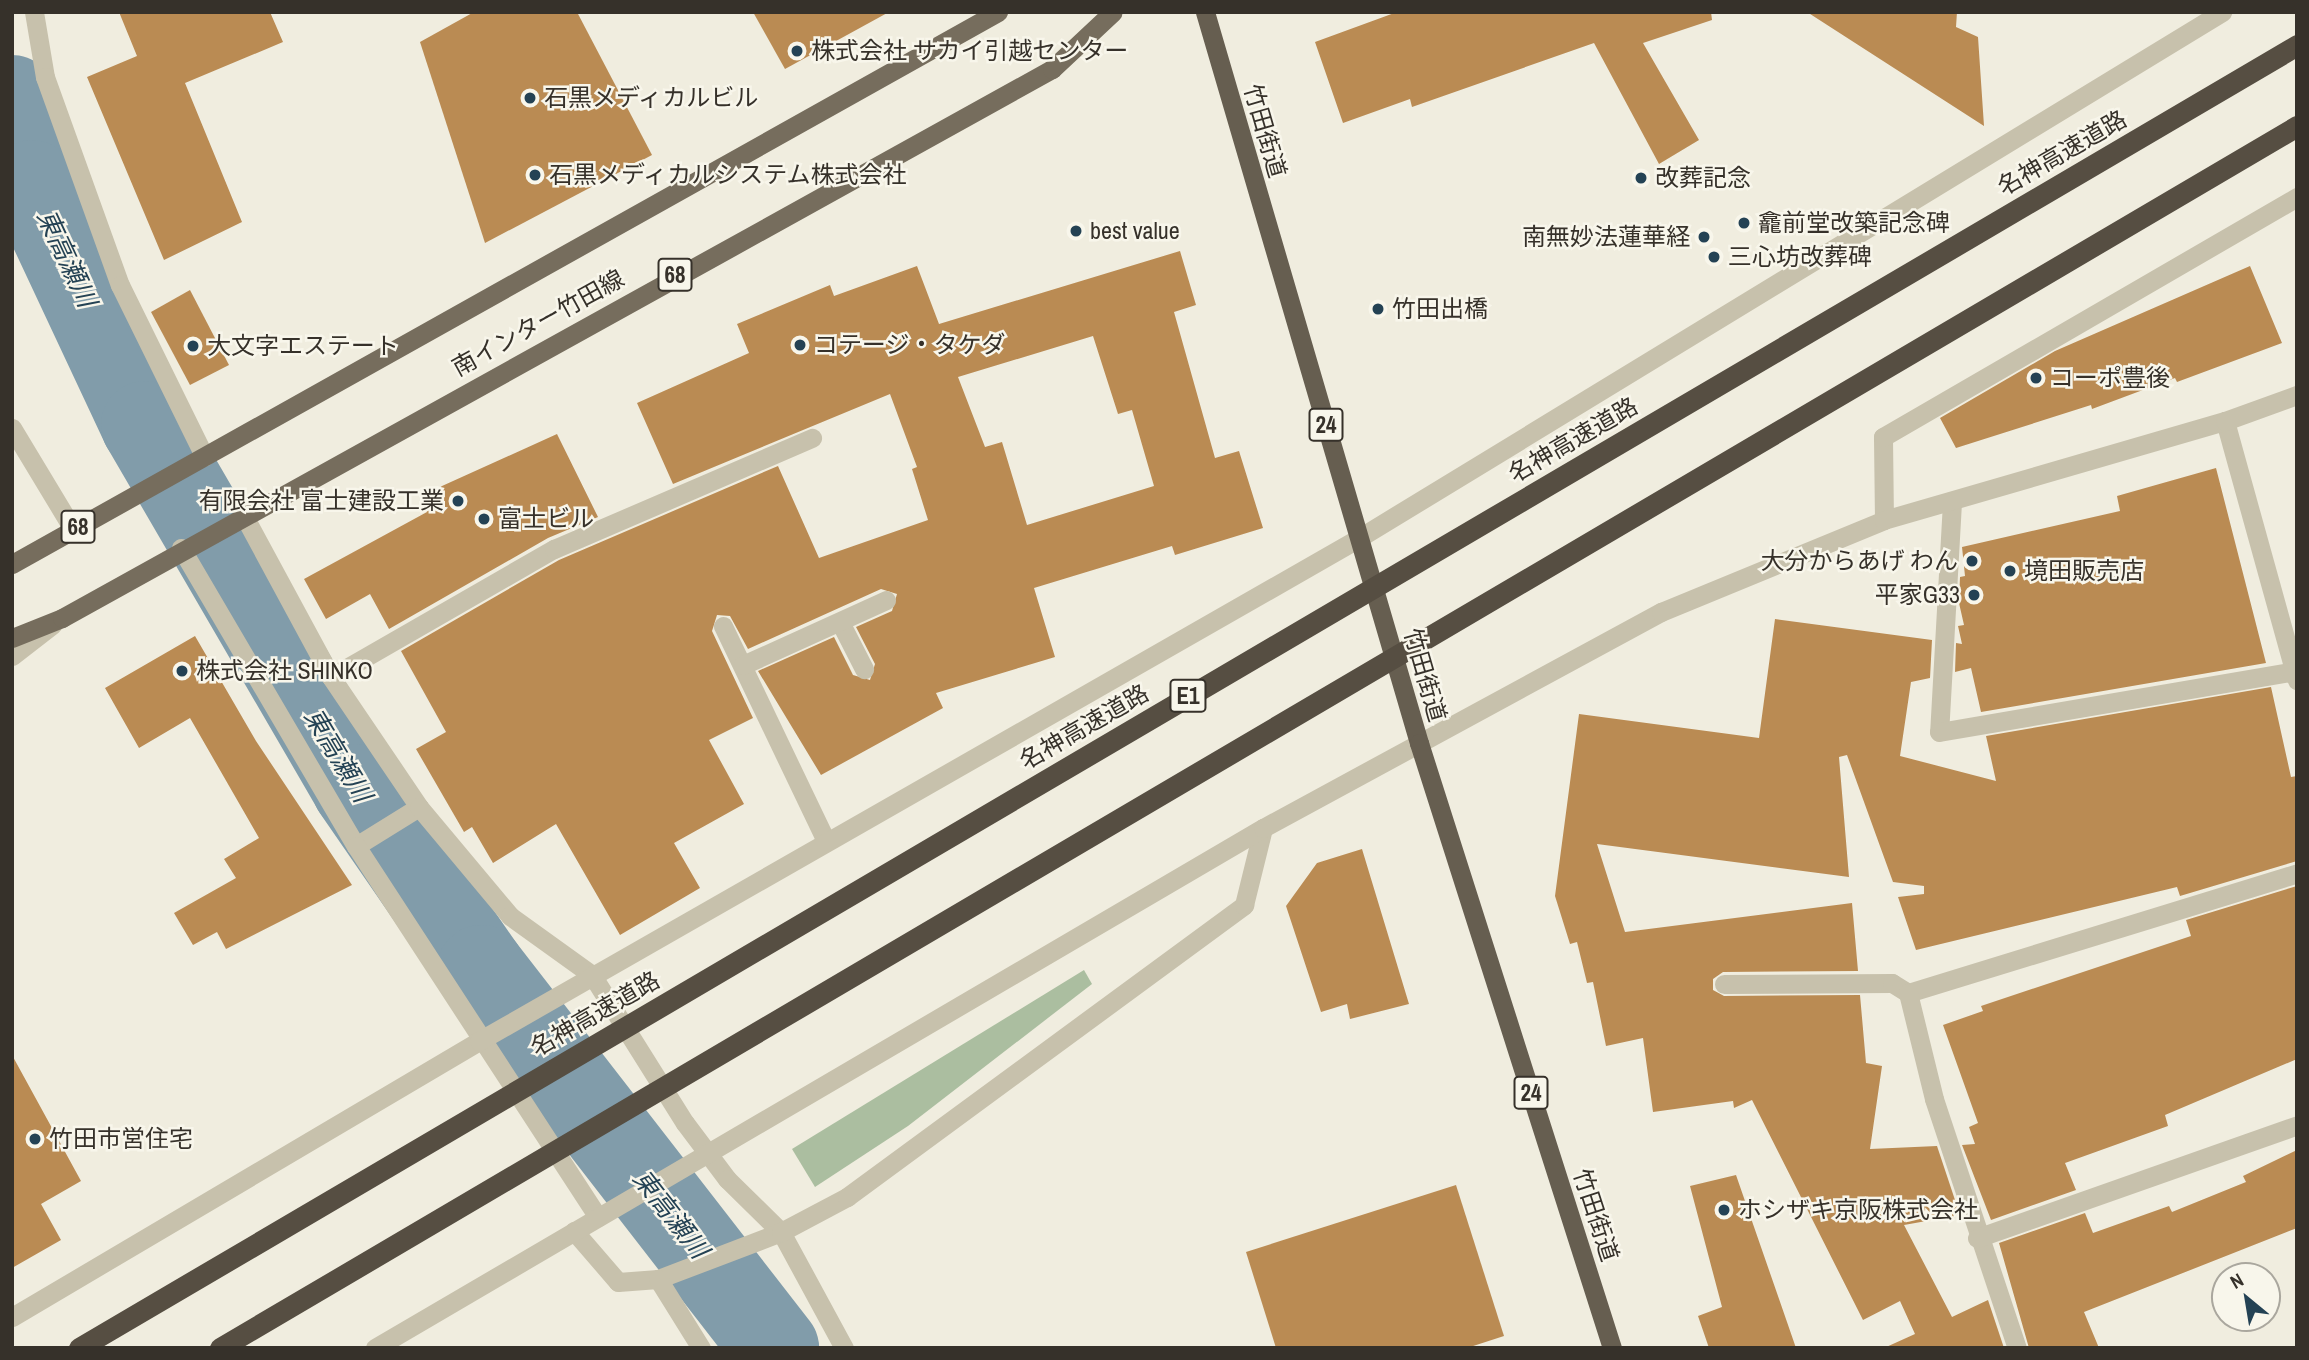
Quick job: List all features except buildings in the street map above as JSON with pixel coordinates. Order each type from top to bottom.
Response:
[{"type":"highway","name":"竹田街道","points":[[1205,12],[1419,743],[1612,1348]]},
{"type":"highway","name":"名神高速道路","points":[[79,1348],[2297,45]]},
{"type":"highway","points":[[220,1348],[2297,126]]},
{"type":"main road","name":"南インター竹田線","points":[[12,564],[998,12]]},
{"type":"main road","name":"南インター竹田線","points":[[12,638],[62,618],[185,545],[1052,69],[1112,12]]},
{"type":"street","points":[[34,12],[45,77],[110,259],[201,458]]},
{"type":"street","points":[[12,1317],[592,975],[1359,538],[2222,12]]},
{"type":"street","points":[[1884,520],[1883,437],[2297,197]]},
{"type":"street","points":[[375,1348],[1263,828],[1661,612],[1884,520],[2225,422],[2297,395]]},
{"type":"street","points":[[1952,502],[1939,732],[2295,676],[2225,422]]},
{"type":"street","points":[[12,428],[73,529]]},
{"type":"street","points":[[331,677],[554,550],[812,438]]},
{"type":"street","points":[[235,518],[331,677],[419,807],[510,916],[592,975],[708,1153],[781,1233],[844,1348]]},
{"type":"street","points":[[185,545],[479,1041],[598,1217]]},
{"type":"street","points":[[743,665],[886,600]]},
{"type":"street","points":[[12,656],[62,618]]},
{"type":"street","points":[[840,622],[864,669]]},
{"type":"street","points":[[723,626],[826,841]]},
{"type":"street","points":[[363,842],[419,807]]},
{"type":"street","points":[[574,1231],[618,1282],[664,1277],[739,1244],[781,1233],[847,1197],[1244,905],[1263,828]]},
{"type":"street","points":[[1908,993],[2297,873]]},
{"type":"street","points":[[1724,984],[1892,983],[1908,993],[1977,1238],[2017,1348]]},
{"type":"street","points":[[1977,1238],[2297,1125]]},
{"type":"street","points":[[664,1277],[701,1348]]},
{"type":"green space","points":[[1084,970],[1092,984],[908,1126],[815,1187],[792,1149]]},
{"type":"waterway","name":"東高瀬川","points":[[12,99],[32,184],[145,425],[356,788],[481,969],[775,1348]]},
{"type":"place","name":"株式会社 サカイ引越センター","points":[[797,51]]},
{"type":"place","name":"石黒メディカルビル","points":[[530,98]]},
{"type":"place","name":"石黒メディカルシステム株式会社","points":[[535,175]]},
{"type":"place","name":"改葬記念","points":[[1641,178]]},
{"type":"place","name":"龕前堂改築記念碑","points":[[1744,223]]},
{"type":"place","name":"best value","points":[[1076,231]]},
{"type":"place","name":"南無妙法蓮華経","points":[[1704,237]]},
{"type":"place","name":"三心坊改葬碑","points":[[1714,257]]},
{"type":"place","name":"竹田出橋","points":[[1378,309]]},
{"type":"place","name":"コテージ・タケダ","points":[[800,345]]},
{"type":"place","name":"大文字エステート","points":[[193,346]]},
{"type":"place","name":"コーポ豊後","points":[[2036,378]]},
{"type":"place","name":"有限会社 富士建設工業","points":[[458,501]]},
{"type":"place","name":"富士ビル","points":[[484,519]]},
{"type":"place","name":"大分からあげ わん","points":[[1972,561]]},
{"type":"place","name":"境田販売店","points":[[2010,571]]},
{"type":"place","name":"平家G33","points":[[1974,595]]},
{"type":"place","name":"株式会社 SHINKO","points":[[182,671]]},
{"type":"place","name":"竹田市営住宅","points":[[35,1139]]},
{"type":"place","name":"ホシザキ京阪株式会社","points":[[1724,1210]]}]
